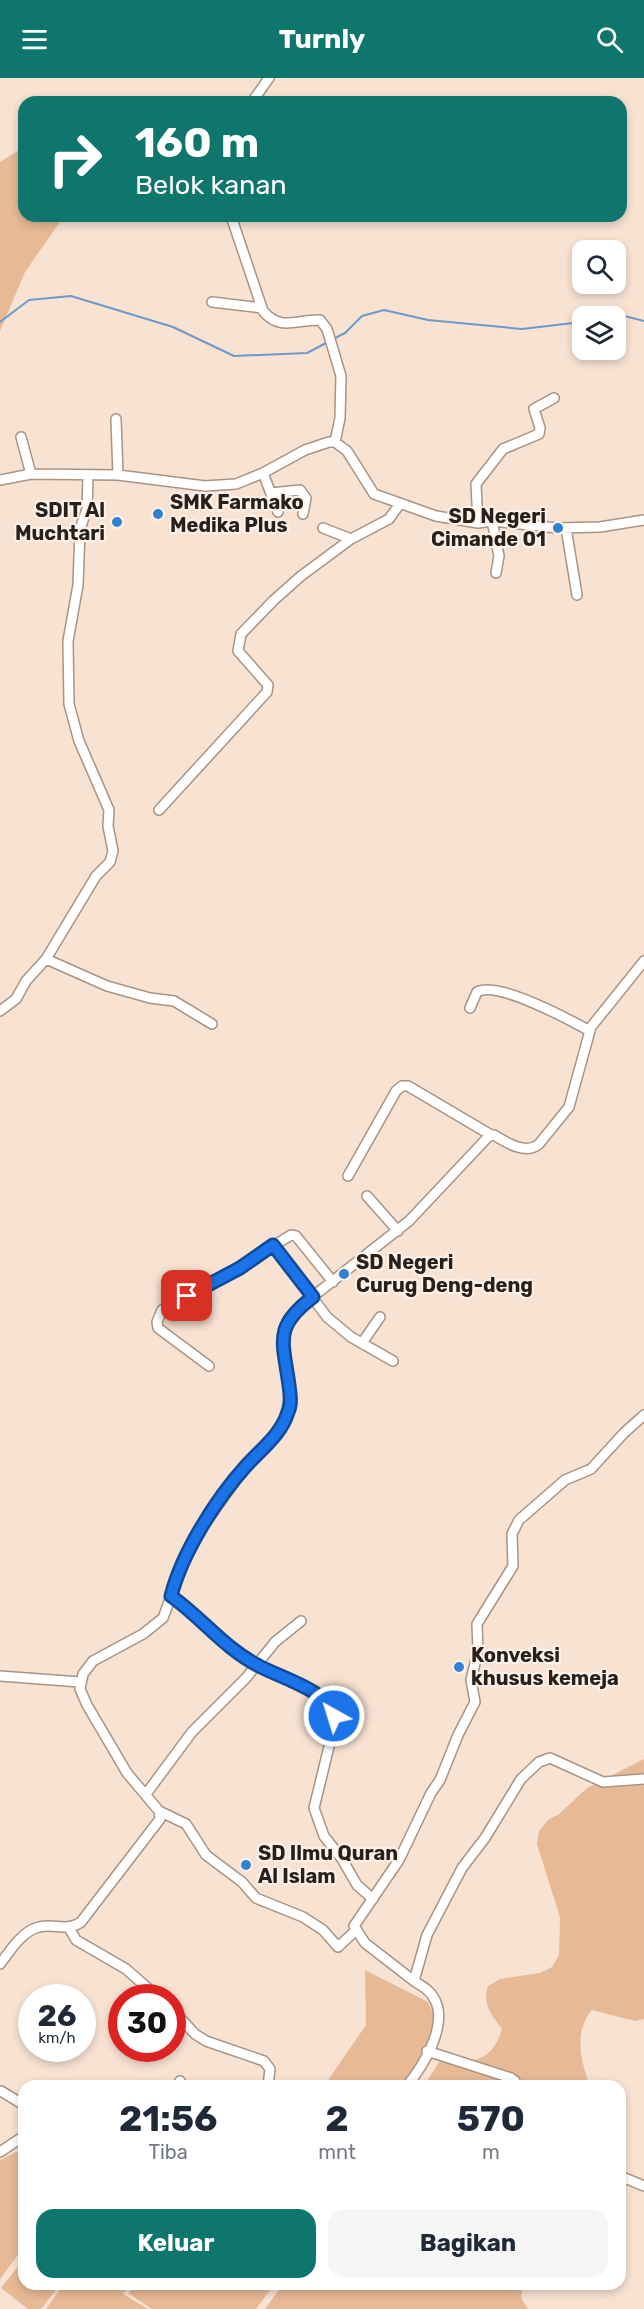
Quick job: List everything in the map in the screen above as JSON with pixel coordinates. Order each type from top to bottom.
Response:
[{"type":"street","points":[[256,96],[269,78]]},
{"type":"street","points":[[233,222],[262,308],[267,316],[278,324],[320,320],[327,328],[341,385],[335,442]]},
{"type":"street","points":[[212,302],[262,308]]},
{"type":"street","points":[[478,523],[476,484],[503,449],[539,434],[534,409],[554,398]]},
{"type":"street","points":[[116,419],[118,475]]},
{"type":"street","points":[[21,437],[31,474]]},
{"type":"street","points":[[0,480],[31,474],[88,477],[118,475],[205,486],[236,484],[263,473],[305,450],[320,444],[335,442],[347,451],[374,494],[399,505],[436,516],[478,523],[492,521],[566,528],[644,520]]},
{"type":"street","points":[[263,473],[278,512]]},
{"type":"street","points":[[0,1011],[16,999],[26,981],[46,959],[96,876],[110,862],[114,844],[108,826],[110,810],[79,741],[69,704],[68,641],[78,585],[80,530],[87,509],[88,477]]},
{"type":"street","points":[[271,493],[300,490],[306,498],[303,514]]},
{"type":"street","points":[[159,810],[267,692],[268,685],[238,651],[241,634],[301,576],[351,539],[389,519],[399,505]]},
{"type":"street","points":[[492,521],[499,556],[496,573]]},
{"type":"street","points":[[323,528],[351,539]]},
{"type":"street","points":[[566,528],[577,595]]},
{"type":"street","points":[[46,959],[107,986],[150,998],[174,1001],[212,1024]]},
{"type":"street","points":[[348,1176],[396,1091],[402,1086],[408,1086],[491,1135],[524,1149],[531,1149],[539,1144],[569,1107],[590,1031],[644,961]]},
{"type":"street","points":[[470,1008],[477,992],[489,989],[536,1005],[590,1031]]},
{"type":"street","points":[[491,1135],[398,1231],[291,1316],[284,1331],[290,1395],[285,1419],[271,1440],[238,1475],[197,1535],[183,1561],[159,1622],[93,1661],[86,1669],[80,1682],[81,1694],[127,1773],[159,1810],[186,1824],[206,1855],[242,1882],[256,1898],[303,1917],[323,1930],[338,1947],[355,1931],[357,1921],[403,1852],[431,1793],[440,1780],[458,1734],[475,1702],[471,1680],[478,1651],[477,1624],[513,1566],[515,1554],[512,1534],[519,1520],[565,1480],[591,1469],[624,1432],[644,1415]]},
{"type":"street","points":[[367,1196],[398,1231]]},
{"type":"street","points":[[208,1366],[158,1328],[157,1322],[162,1310],[174,1301],[240,1268],[273,1245],[294,1235],[333,1282]]},
{"type":"street","points":[[273,1245],[327,1317],[362,1343],[393,1361]]},
{"type":"street","points":[[362,1343],[380,1317]]},
{"type":"street","points":[[171,1596],[256,1665],[317,1694],[331,1706],[334,1716],[333,1732],[314,1808],[324,1836],[342,1859],[357,1885],[373,1899]]},
{"type":"street","points":[[146,1794],[192,1732],[275,1642],[301,1621]]},
{"type":"street","points":[[0,1676],[80,1682]]},
{"type":"street","points":[[414,1981],[427,1935],[452,1885],[485,1838],[517,1784],[535,1766],[550,1758],[603,1782],[644,1779]]},
{"type":"street","points":[[0,1964],[34,1929],[46,1926],[69,1928],[81,1922],[154,1827],[160,1816],[159,1810]]},
{"type":"street","points":[[69,1928],[76,1940],[126,1970],[142,1984]]},
{"type":"street","points":[[355,1931],[378,1954],[434,1997],[438,2010],[438,2024],[427,2051],[410,2080]]},
{"type":"street","points":[[186,2024],[206,2041],[264,2061],[270,2069],[269,2080]]},
{"type":"street","points":[[427,2051],[514,2080]]},
{"type":"street","points":[[1,2091],[18,2101]]},
{"type":"street","points":[[0,2152],[18,2140]]},
{"type":"street","points":[[626,2178],[644,2186]]},
{"type":"shaded area","points":[[18,151],[18,222],[60,222],[25,272],[0,331],[0,162]]},
{"type":"shaded area","points":[[644,1759],[644,2019],[635,2021],[592,2010],[582,2028],[581,2037],[582,2057],[588,2080],[428,2080],[441,2059],[471,2060],[493,2049],[502,2029],[487,2004],[488,1986],[500,1979],[540,1973],[552,1967],[559,1955],[560,1917],[537,1844],[539,1831],[548,1820],[559,1814],[587,1788]]},
{"type":"shaded area","points":[[365,1970],[428,2002],[435,2018],[421,2059],[405,2080],[328,2080],[366,2025]]},
{"type":"shaded area","points":[[18,2151],[18,2255],[0,2279],[0,2160]]},
{"type":"shaded area","points":[[18,2267],[18,2290],[56,2290],[41,2309],[28,2309],[1,2288]]},
{"type":"shaded area","points":[[60,2290],[127,2290],[123,2294],[148,2309],[46,2309]]},
{"type":"shaded area","points":[[131,2290],[270,2290],[256,2309],[152,2309],[128,2293]]},
{"type":"shaded area","points":[[279,2290],[522,2290],[521,2298],[528,2309],[265,2309]]},
{"type":"waterway","points":[[0,322],[29,300],[71,296],[173,327],[234,356],[307,353],[328,342]]},
{"type":"waterway","points":[[333,339],[345,333],[362,316],[384,310],[428,320],[522,329],[572,323]]},
{"type":"waterway","points":[[626,316],[644,321]]},
{"type":"place","name":"SMK Farmako Medika Plus","points":[[158,514]]},
{"type":"place","name":"SDIT Al Muchtari","points":[[117,522]]},
{"type":"place","name":"SD Negeri Cimande 01","points":[[558,528]]},
{"type":"place","name":"SD Negeri Curug Deng-deng","points":[[344,1274]]},
{"type":"place","name":"Konveksi khusus kemeja","points":[[459,1667]]},
{"type":"place","name":"SD Ilmu Quran Al Islam","points":[[246,1865]]},
{"type":"route","points":[[187,1296],[240,1268],[273,1245],[313,1297],[291,1316],[286,1323],[283,1335],[290,1409],[277,1432],[238,1475],[197,1535],[183,1561],[171,1596],[256,1665],[324,1698],[331,1706],[334,1716]]}]
